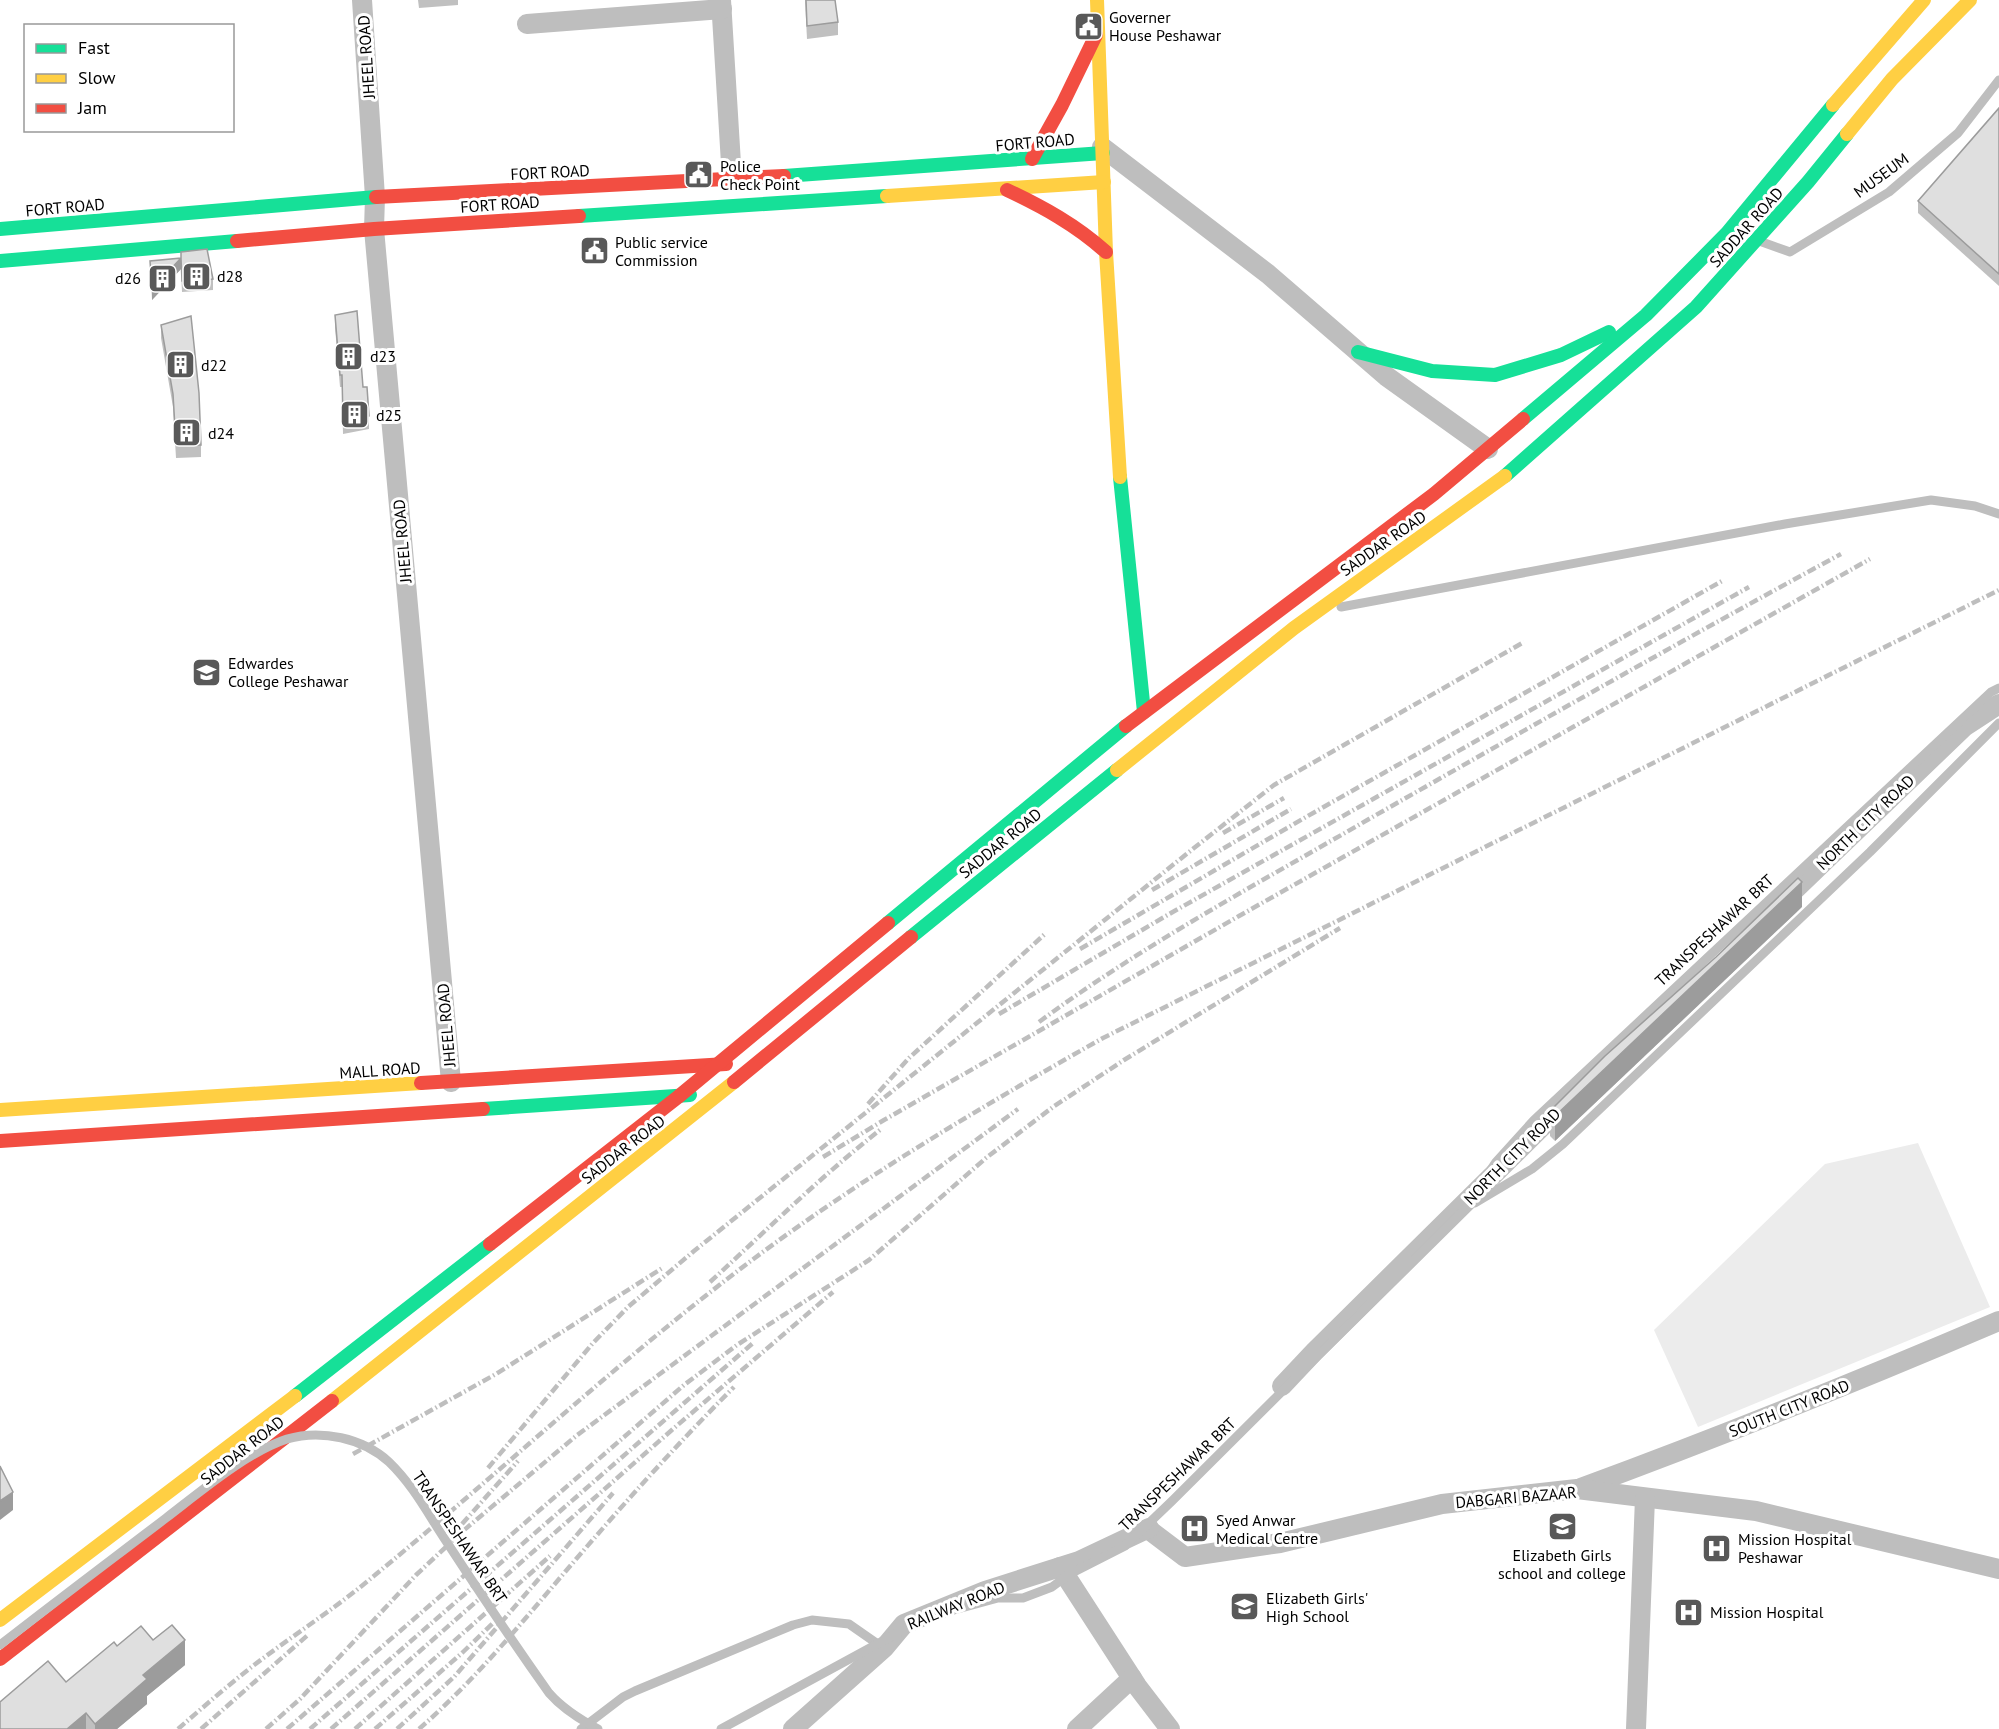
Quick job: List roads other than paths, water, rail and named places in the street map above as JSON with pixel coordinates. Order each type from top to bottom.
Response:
[{"type":"main road","points":[[1097,0],[1106,252],[1120,476],[1144,712]]},
{"type":"main road","name":"SADDAR ROAD","points":[[0,1620],[300,1392],[678,1096],[1144,712],[1322,580],[1434,494],[1488,449],[1646,315],[1727,233],[1849,85],[1924,0]]},
{"type":"main road","name":"SADDAR ROAD","points":[[0,1659],[329,1403],[724,1090],[1314,612],[1516,468],[1696,307],[1808,182],[1892,79],[1970,0]]},
{"type":"main road","points":[[1032,159],[1062,105],[1099,29]]},
{"type":"main road","name":"FORT ROAD","points":[[0,229],[375,197],[732,180],[1032,159],[1102,150]]},
{"type":"main road","name":"FORT ROAD","points":[[0,261],[374,229],[1104,182]]},
{"type":"main road","points":[[1003,188],[1060,215],[1086,233],[1106,252]]},
{"type":"main road","points":[[1358,352],[1432,370],[1495,375],[1562,355],[1646,315]]},
{"type":"main road","name":"MALL ROAD","points":[[0,1110],[716,1066],[762,1059]]},
{"type":"main road","points":[[0,1141],[678,1096],[724,1090]]},
{"type":"street","name":"JHEEL ROAD","points":[[362,0],[375,197],[374,229],[451,1082]]},
{"type":"street","points":[[526,24],[722,4],[732,180]]},
{"type":"street","points":[[1102,150],[1268,274],[1386,376],[1488,449]]},
{"type":"street","name":"NORTH CITY ROAD","points":[[1148,1529],[1314,1353],[1597,1072],[1708,973],[1964,727],[1999,704]]},
{"type":"street","name":"SOUTH CITY ROAD","points":[[1577,1490],[1704,1442],[1999,1321]]},
{"type":"street","name":"DABGARI BAZAAR","points":[[1148,1529],[1185,1557],[1280,1543],[1442,1504],[1577,1490],[1756,1511],[1999,1569]]},
{"type":"street","points":[[1636,1729],[1645,1498]]},
{"type":"street","name":"RAILWAY ROAD","points":[[793,1729],[884,1648],[904,1624],[985,1591],[1079,1561],[1148,1529]]},
{"type":"street","points":[[1060,1567],[1132,1678],[1170,1729]]},
{"type":"street","points":[[1077,1729],[1132,1678]]},
{"type":"lane","name":"MUSEUM","points":[[1757,240],[1790,252],[1889,192],[1958,134],[1999,80]]},
{"type":"lane","points":[[1314,612],[1774,526],[1931,500],[1975,506],[1999,514]]},
{"type":"lane","name":"TRANSPESHAWAR BRT","points":[[721,1729],[914,1624],[943,1613],[998,1598],[1023,1598],[1052,1587],[1068,1575],[1125,1546],[1465,1209],[1496,1162],[1534,1119],[1991,692],[1999,688]]},
{"type":"lane","name":"TRANSPESHAWAR BRT","points":[[1465,1209],[1532,1169],[1563,1144],[1862,861],[1999,723]]},
{"type":"lane","name":"TRANSPESHAWAR BRT","points":[[0,1645],[207,1486],[247,1460],[289,1439],[328,1436],[346,1439],[364,1446],[383,1457],[399,1473],[421,1500],[467,1573],[549,1693],[570,1713],[598,1729]]},
{"type":"lane","points":[[581,1729],[623,1697],[635,1691],[793,1625],[812,1620],[849,1624],[884,1648]]},
{"type":"railway","points":[[1039,1022],[1119,967],[1243,891],[1604,685],[1841,554]]},
{"type":"railway","points":[[823,1157],[1239,916],[1870,559]]},
{"type":"railway","points":[[1080,949],[1306,817],[1722,581]]},
{"type":"railway","points":[[999,1014],[1171,913],[1749,587]]},
{"type":"railway","points":[[178,1729],[249,1669],[360,1587],[419,1539],[677,1318],[813,1216],[908,1153],[1103,1038],[1999,590]]},
{"type":"railway","points":[[488,1468],[593,1343],[628,1307],[694,1251],[1189,852],[1274,785],[1524,642]]},
{"type":"railway","points":[[1223,833],[1284,798]]},
{"type":"railway","points":[[1152,890],[1291,809]]},
{"type":"railway","points":[[287,1729],[684,1385],[737,1345],[869,1260],[986,1158],[1053,1107],[1124,1060],[1340,928]]},
{"type":"railway","points":[[868,1104],[909,1058],[1046,933]]},
{"type":"railway","points":[[266,1729],[300,1699],[416,1575],[463,1531],[576,1436],[1018,1109]]},
{"type":"railway","points":[[710,1282],[815,1185],[880,1130]]},
{"type":"railway","points":[[353,1454],[496,1374],[664,1267]]},
{"type":"railway","points":[[331,1729],[833,1292]]},
{"type":"railway","points":[[310,1729],[753,1343]]},
{"type":"railway","points":[[419,1729],[477,1673],[585,1548],[734,1387]]},
{"type":"railway","points":[[462,1524],[518,1461]]},
{"type":"railway","points":[[397,1729],[454,1677],[613,1493]]},
{"type":"railway","points":[[355,1729],[550,1556]]},
{"type":"railway","points":[[375,1729],[493,1623]]},
{"type":"railway","points":[[201,1729],[309,1634]]},
{"type":"place","name":"Governer House Peshawar","points":[[1088,26]]},
{"type":"place","name":"Police Check Point","points":[[699,175]]},
{"type":"place","name":"Public service Commission","points":[[594,251]]},
{"type":"place","name":"d28","points":[[196,276]]},
{"type":"place","name":"d26","points":[[162,278]]},
{"type":"place","name":"d23","points":[[349,356]]},
{"type":"place","name":"d22","points":[[180,365]]},
{"type":"place","name":"d25","points":[[355,415]]},
{"type":"place","name":"d24","points":[[187,433]]},
{"type":"place","name":"Edwardes College Peshawar","points":[[207,672]]},
{"type":"place","name":"Elizabeth Girls school and college","points":[[1562,1527]]},
{"type":"place","name":"Syed Anwar Medical Centre","points":[[1195,1529]]},
{"type":"place","name":"Mission Hospital Peshawar","points":[[1717,1548]]},
{"type":"place","name":"Elizabeth Girls' High School","points":[[1245,1607]]},
{"type":"place","name":"Mission Hospital","points":[[1689,1612]]}]
